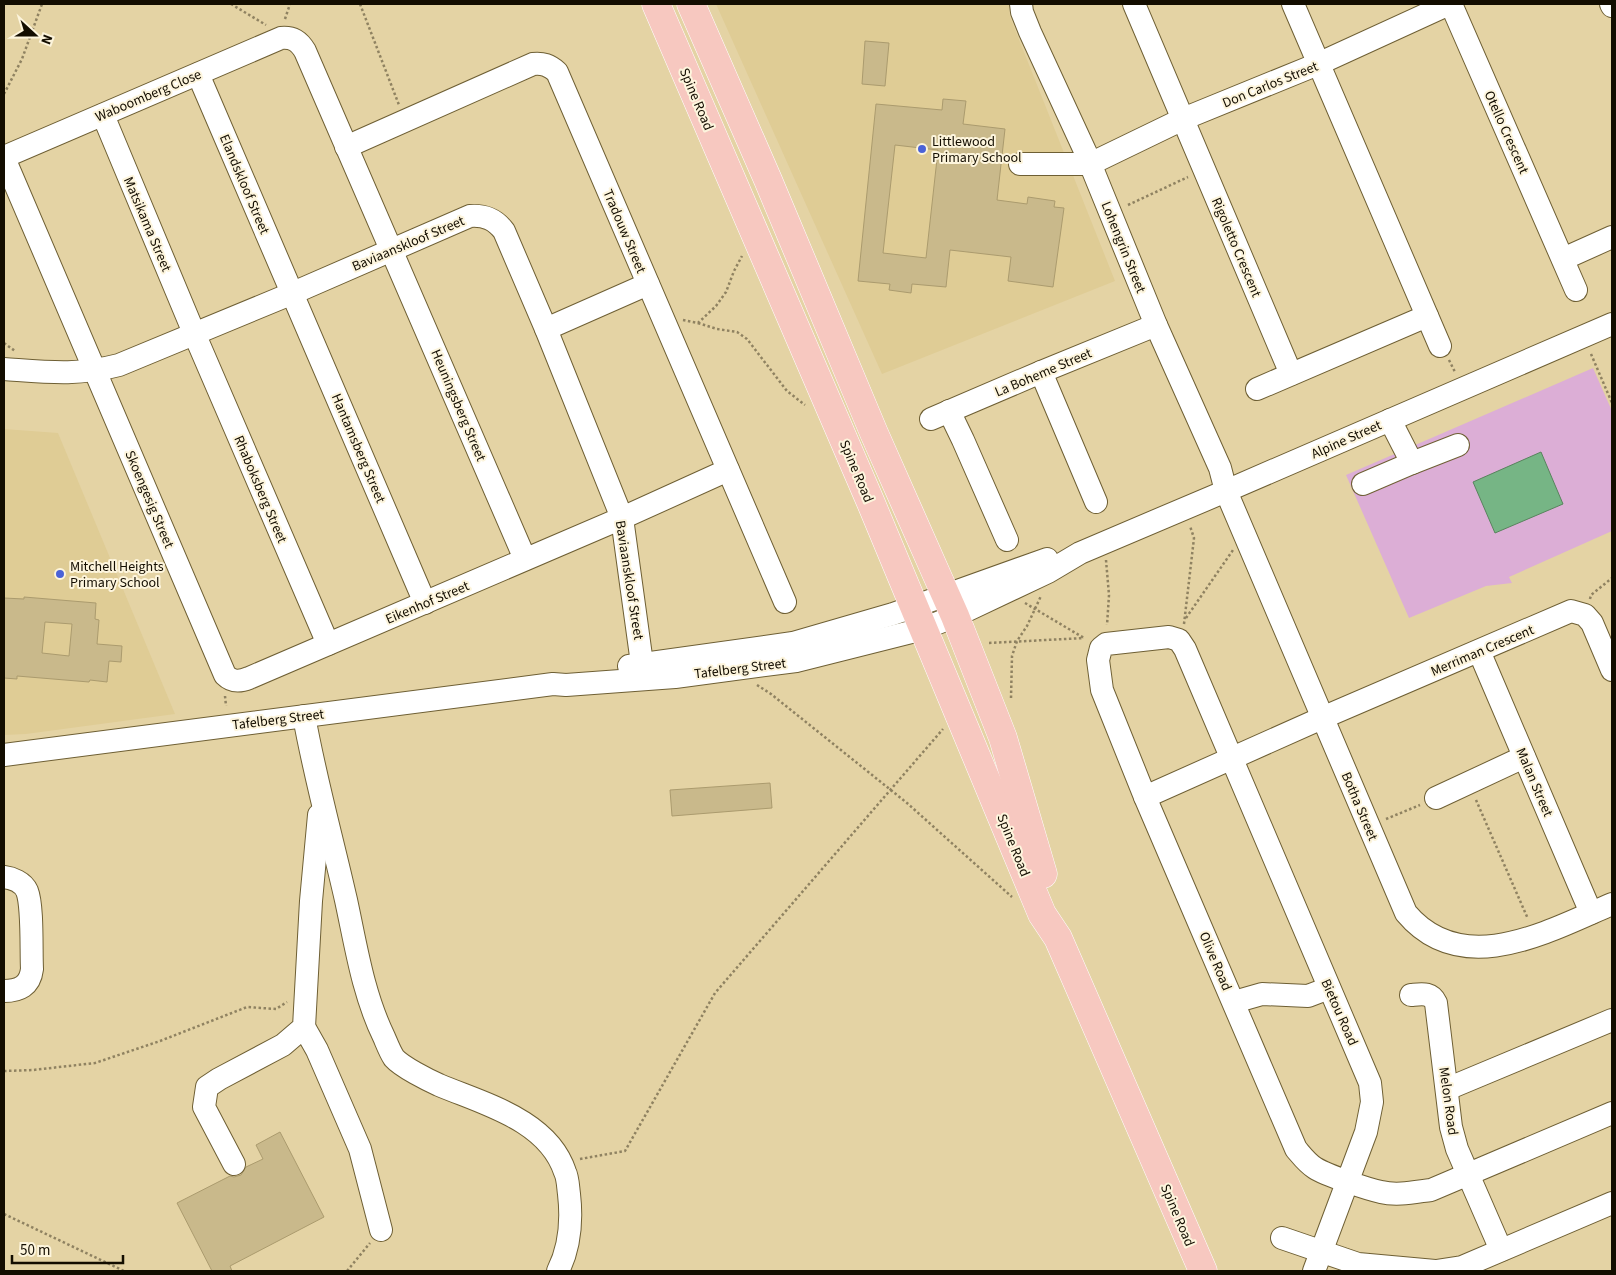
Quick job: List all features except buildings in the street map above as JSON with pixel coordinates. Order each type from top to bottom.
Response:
[{"type":"main road","name":"Spine Road","points":[[656,4],[1042,914],[1058,938],[1203,1271]]},
{"type":"main road","name":"Spine Road","points":[[691,4],[768,180],[993,710],[1053,910],[1058,938]]},
{"type":"street","name":"Lohengrin Street","points":[[1021,4],[1030,32],[1090,164],[1156,326],[1220,468],[1226,491]]},
{"type":"street","name":"Rigoletto Crescent","points":[[1134,4],[1291,374]]},
{"type":"street","points":[[1293,4],[1440,346]]},
{"type":"street","name":"Don Carlos Street","points":[[1090,164],[1183,120],[1318,64],[1450,4]]},
{"type":"street","name":"Otello Crescent","points":[[1450,4],[1576,290]]},
{"type":"street","name":"Waboomberg Close","points":[[4,158],[281,38],[294,39]]},
{"type":"street","name":"Heuningsberg Street","points":[[294,39],[299,41],[305,51],[525,559]]},
{"type":"street","name":"Tradouw Street","points":[[346,147],[533,64],[550,66],[556,72],[785,602]]},
{"type":"street","name":"Elandskloof Street","points":[[198,74],[293,294]]},
{"type":"street","name":"Matsikama Street","points":[[103,115],[194,334]]},
{"type":"street","name":"Skoengesig Street","points":[[4,158],[225,675],[231,680]]},
{"type":"street","points":[[1020,164],[1090,164]]},
{"type":"street","name":"Baviaanskloof Street","points":[[4,369],[62,374],[95,371],[120,365],[293,294],[470,216],[492,219],[504,231],[546,329],[622,518],[644,671]]},
{"type":"street","points":[[1563,259],[1612,237]]},
{"type":"street","points":[[546,329],[648,284]]},
{"type":"street","name":"Hantamsberg Street","points":[[293,294],[425,603]]},
{"type":"street","points":[[1257,389],[1427,316]]},
{"type":"street","name":"Alpine Street","points":[[950,606],[1048,572],[1080,553],[1612,324]]},
{"type":"street","name":"La Boheme Street","points":[[1007,540],[963,440],[940,415],[1156,326]]},
{"type":"street","name":"Rhaboksberg Street","points":[[194,334],[328,644]]},
{"type":"street","points":[[1041,372],[1096,502]]},
{"type":"street","points":[[1390,420],[1412,462]]},
{"type":"street","points":[[1363,484],[1412,462],[1458,445]]},
{"type":"street","name":"Eikenhof Street","points":[[231,680],[241,681],[249,678],[622,518],[728,470]]},
{"type":"street","name":"Botha Street","points":[[1226,491],[1402,906],[1412,920],[1425,932],[1449,944],[1462,946],[1492,945],[1540,936],[1612,904]]},
{"type":"street","name":"Tafelberg Street","points":[[4,754],[553,684],[565,677],[644,671],[793,644],[918,618],[950,606]]},
{"type":"street","name":"Merriman Crescent","points":[[1145,797],[1322,718],[1571,612],[1585,615],[1592,623],[1612,670]]},
{"type":"street","points":[[1106,644],[1169,637],[1182,629],[1186,649],[1233,759]]},
{"type":"street","name":"Olive Road","points":[[1106,644],[1101,648],[1098,660],[1102,690],[1145,797],[1296,1149],[1305,1160],[1317,1169],[1382,1193],[1405,1194],[1431,1190],[1612,1113]]},
{"type":"street","name":"Malan Street","points":[[1479,651],[1591,913]]},
{"type":"street","points":[[304,716],[321,799],[346,900],[359,967],[376,1022],[395,1058],[425,1079],[514,1116],[529,1125],[553,1148],[566,1173],[571,1225],[558,1271]]},
{"type":"street","points":[[1436,798],[1524,757]]},
{"type":"street","name":"Bietou Road","points":[[1233,759],[1370,1083],[1372,1102],[1366,1132],[1318,1262]]},
{"type":"street","points":[[321,799],[311,901],[304,1027],[317,1050],[360,1149],[381,1230]]},
{"type":"street","points":[[4,878],[20,882],[26,889],[29,902],[32,969],[28,982],[22,987],[4,992]]},
{"type":"street","points":[[1234,1002],[1262,994],[1308,996],[1329,988]]},
{"type":"street","name":"Melon Road","points":[[1411,994],[1429,994],[1434,997],[1453,1134],[1457,1149],[1501,1250]]},
{"type":"street","points":[[1447,1090],[1612,1020]]},
{"type":"street","points":[[234,1164],[204,1106],[207,1087],[284,1045],[304,1027]]},
{"type":"street","points":[[1282,1238],[1318,1262],[1435,1271],[1462,1267],[1612,1203]]},
{"type":"path","points":[[4,94],[22,60],[42,4]]},
{"type":"path","points":[[230,4],[270,27]]},
{"type":"path","points":[[360,4],[402,114]]},
{"type":"path","points":[[1126,206],[1189,177]]},
{"type":"path","points":[[698,323],[716,306],[726,292],[734,271],[744,254]]},
{"type":"path","points":[[678,320],[737,332],[747,339],[788,391],[808,407]]},
{"type":"path","points":[[1590,350],[1612,403]]},
{"type":"path","points":[[1182,629],[1194,538],[1189,523]]},
{"type":"path","points":[[1182,629],[1230,552],[1236,548]]},
{"type":"path","points":[[1106,559],[1109,595],[1106,644]]},
{"type":"path","points":[[1588,604],[1591,595],[1612,578]]},
{"type":"path","points":[[1011,702],[1012,656],[1017,641],[1043,594]]},
{"type":"path","points":[[984,645],[993,642],[1084,638],[1023,602]]},
{"type":"path","points":[[752,681],[891,789],[1012,897]]},
{"type":"path","points":[[561,1162],[625,1151],[715,993],[942,732],[944,727]]},
{"type":"path","points":[[1381,821],[1436,798]]},
{"type":"path","points":[[1476,799],[1530,922]]},
{"type":"path","points":[[4,1071],[33,1070],[95,1063],[160,1041],[247,1007],[276,1009],[306,991]]},
{"type":"path","points":[[4,1214],[124,1271]]},
{"type":"path","points":[[347,1271],[381,1230]]},
{"type":"shaded area","name":"Littlewood Primary School","points":[[716,4],[1009,4],[1010,17],[1115,281],[882,374]]},
{"type":"shaded area","points":[[1593,368],[1612,411],[1612,531],[1509,577],[1512,583],[1486,586],[1409,618],[1346,475]]},
{"type":"shaded area","name":"Mitchell Heights Primary School","points":[[4,429],[58,433],[175,714],[26,734],[4,735]]},
{"type":"shaded area","points":[[1541,452],[1563,504],[1495,533],[1473,482]]},
{"type":"place","name":"Littlewood Primary School","points":[[922,149]]},
{"type":"place","name":"Mitchell Heights Primary School","points":[[60,574]]}]
